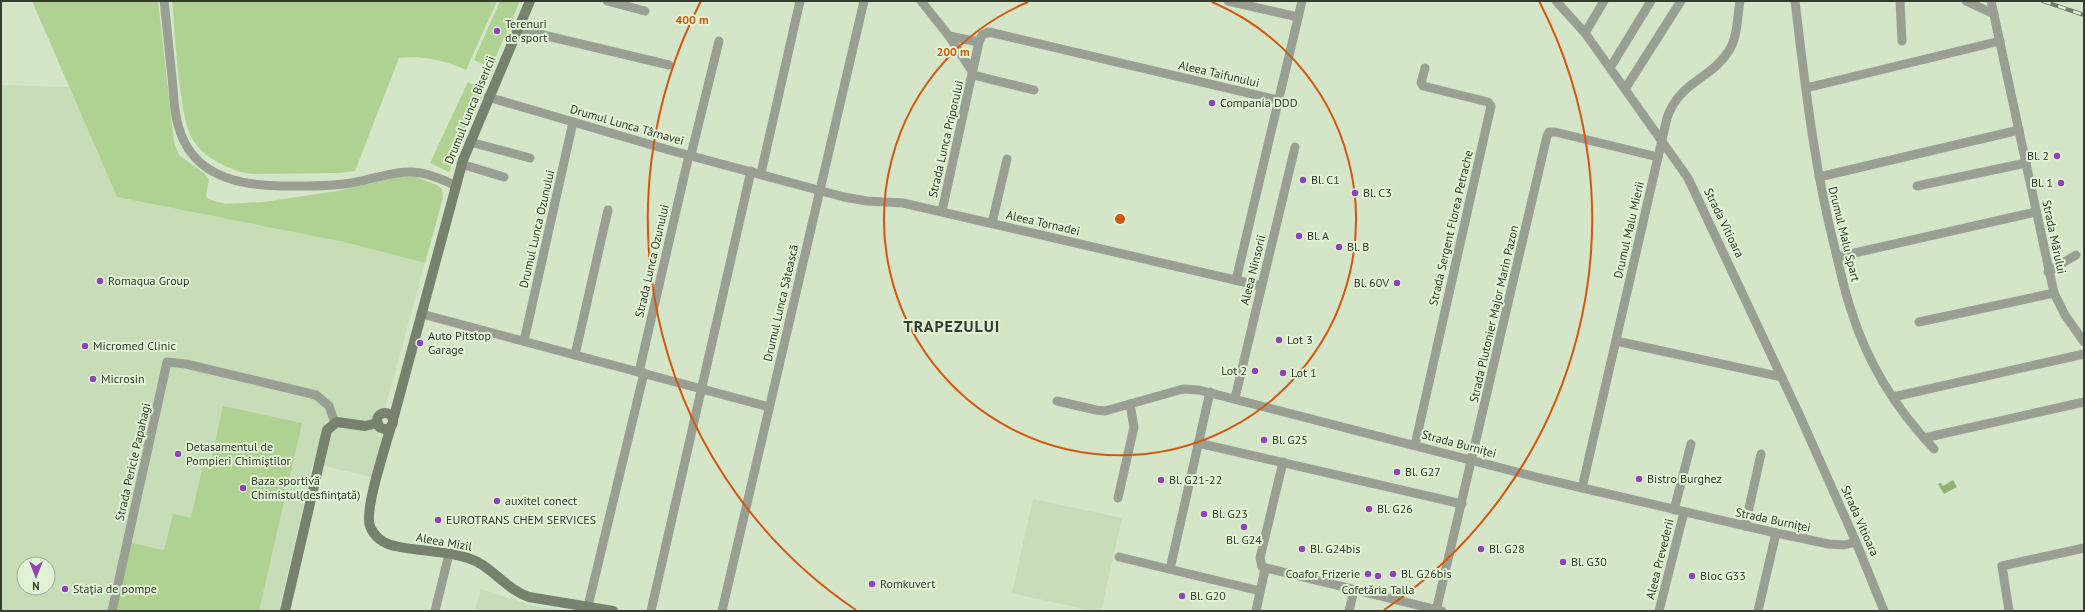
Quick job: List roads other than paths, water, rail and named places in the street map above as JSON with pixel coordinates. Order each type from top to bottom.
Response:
[{"type":"street","points":[[164,1],[177,121],[189,149],[210,170],[223,177],[242,183],[283,186],[334,185],[394,172],[416,171],[438,177],[456,186]]},
{"type":"street","name":"Drumul Lunca Bisericii","points":[[422,314],[461,164],[488,97],[530,1]]},
{"type":"street","points":[[607,1],[645,11]]},
{"type":"street","points":[[761,173],[800,1]]},
{"type":"street","name":"Drumul Lunca Sătească","points":[[722,611],[864,1]]},
{"type":"street","points":[[921,1],[949,36],[972,73],[1034,90]]},
{"type":"street","points":[[1228,1],[1298,17]]},
{"type":"street","points":[[1236,280],[1302,1]]},
{"type":"street","name":"Strada Vitioara","points":[[1556,1],[1572,16],[1585,33],[1693,186],[1782,377],[1856,542],[1884,611]]},
{"type":"street","points":[[1585,33],[1604,1]]},
{"type":"street","points":[[1610,68],[1651,1]]},
{"type":"street","points":[[1625,90],[1681,1]]},
{"type":"street","name":"Drumul Malu Mierii","points":[[1582,488],[1670,110],[1678,96],[1728,52],[1734,39],[1740,1]]},
{"type":"street","name":"Drumul Malu Spart","points":[[1795,1],[1819,177],[1850,309],[1879,376],[1893,397],[1934,449]]},
{"type":"street","points":[[1900,1],[1902,40]]},
{"type":"street","points":[[1966,1],[1994,14]]},
{"type":"street","name":"Strada Mărului","points":[[1991,1],[2048,272],[2054,293],[2065,315],[2084,342]]},
{"type":"street","points":[[518,29],[669,64]]},
{"type":"street","name":"Aleea Taifunului","points":[[979,42],[982,35],[989,32],[1278,100]]},
{"type":"street","points":[[949,36],[979,42],[972,73]]},
{"type":"street","name":"Strada Lunca Ozunului","points":[[588,606],[690,155],[719,41]]},
{"type":"street","points":[[1806,88],[2000,41]]},
{"type":"street","name":"Strada Sergent Florea Petrache","points":[[1415,445],[1491,106],[1488,102],[1424,86],[1421,83],[1425,68]]},
{"type":"street","name":"Strada Lunca Priporului","points":[[942,211],[972,73]]},
{"type":"street","name":"Drumul Lunca Târnavei","points":[[488,97],[819,190]]},
{"type":"street","name":"Drumul Lunca Ozunului","points":[[524,341],[573,122]]},
{"type":"street","points":[[1819,177],[2019,130]]},
{"type":"street","name":"Strada Plutonier Major Marin Pazon","points":[[1438,611],[1547,136],[1549,132],[1555,132],[1658,157]]},
{"type":"street","points":[[470,142],[530,158]]},
{"type":"street","name":"Aleea Ninsorii","points":[[1235,398],[1295,147]]},
{"type":"street","points":[[992,223],[1007,159]]},
{"type":"street","points":[[1917,186],[2026,163]]},
{"type":"street","points":[[461,164],[504,177]]},
{"type":"street","points":[[651,611],[751,171]]},
{"type":"street","name":"Aleea Tornadei","points":[[819,190],[855,199],[894,201],[942,211],[1262,286]]},
{"type":"street","points":[[574,354],[608,210]]},
{"type":"street","points":[[1837,257],[2036,212]]},
{"type":"street","points":[[2048,272],[2076,255]]},
{"type":"street","points":[[1919,322],[2054,293]]},
{"type":"street","points":[[378,423],[378,418],[383,414],[404,378],[422,314],[769,407]]},
{"type":"street","points":[[1616,341],[1782,377]]},
{"type":"street","points":[[1893,397],[2084,354]]},
{"type":"street","name":"Strada Pericle Papahagi","points":[[112,611],[167,362],[186,364],[316,395],[329,406],[335,423]]},
{"type":"street","name":"Aleea Mizil","points":[[404,378],[370,504],[370,526],[377,537],[389,544],[467,557],[479,562],[524,595],[613,611]]},
{"type":"street","name":"Strada Burniței","points":[[1057,401],[1100,411],[1183,389],[1210,392],[1582,488],[1679,511],[1829,544],[1844,545],[1856,542]]},
{"type":"street","points":[[1170,569],[1210,392]]},
{"type":"street","points":[[1924,438],[2084,402]]},
{"type":"street","points":[[1118,498],[1134,427],[1130,404]]},
{"type":"street","points":[[378,423],[384,428],[392,423],[390,415],[383,414]]},
{"type":"street","points":[[285,611],[328,428],[335,423],[365,426],[378,423]]},
{"type":"street","points":[[1198,443],[1462,504]]},
{"type":"street","name":"Aleea Prevederii","points":[[1659,611],[1691,444]]},
{"type":"street","points":[[1745,526],[1761,454]]},
{"type":"street","points":[[1283,462],[1260,558],[1260,565],[1265,569],[1438,611]]},
{"type":"street","points":[[1758,611],[1776,533]]},
{"type":"street","points":[[2009,611],[2002,566],[2084,548]]},
{"type":"street","points":[[435,611],[449,554]]},
{"type":"street","points":[[1119,557],[1260,591]]},
{"type":"street","points":[[1256,611],[1265,569]]},
{"type":"street","points":[[1349,611],[1354,590]]},
{"type":"railway","points":[[2043,1],[2084,15]]},
{"type":"place","name":"Terenuri de sport","points":[[497,31]]},
{"type":"place","name":"Compania DDD","points":[[1212,103]]},
{"type":"place","name":"Bl. 2","points":[[2057,156]]},
{"type":"place","name":"Bl. C1","points":[[1303,180]]},
{"type":"place","name":"Bl. 1","points":[[2061,183]]},
{"type":"place","name":"Bl. C3","points":[[1355,193]]},
{"type":"place","name":"Bl. A","points":[[1299,236]]},
{"type":"place","name":"Bl. B","points":[[1339,247]]},
{"type":"place","name":"Romaqua Group","points":[[100,281]]},
{"type":"place","name":"Bl. 60V","points":[[1397,283]]},
{"type":"place","name":"Lot 3","points":[[1279,340]]},
{"type":"place","name":"Auto Pitstop Garage","points":[[420,343]]},
{"type":"place","name":"Micromed Clinic","points":[[85,346]]},
{"type":"place","name":"Lot 2","points":[[1255,371]]},
{"type":"place","name":"Lot 1","points":[[1283,373]]},
{"type":"place","name":"Microsin","points":[[93,379]]},
{"type":"place","name":"Bl. G25","points":[[1264,440]]},
{"type":"place","name":"Detasamentul de Pompieri Chimiștilor","points":[[178,454]]},
{"type":"place","name":"Bl. G27","points":[[1397,472]]},
{"type":"place","name":"Bistro Burghez","points":[[1639,479]]},
{"type":"place","name":"Bl. G21-22","points":[[1161,480]]},
{"type":"place","name":"Baza sportivă Chimistul(desființată)","points":[[243,488]]},
{"type":"place","name":"auxitel conect","points":[[497,501]]},
{"type":"place","name":"Bl. G26","points":[[1369,509]]},
{"type":"place","name":"Bl. G23","points":[[1204,514]]},
{"type":"place","name":"EUROTRANS CHEM SERVICES","points":[[438,520]]},
{"type":"place","name":"Bl. G24","points":[[1244,527]]},
{"type":"place","name":"Bl. G24bis","points":[[1302,549]]},
{"type":"place","name":"Bl. G28","points":[[1481,549]]},
{"type":"place","name":"Bl. G30","points":[[1563,562]]},
{"type":"place","name":"Coafor Frizerie","points":[[1368,574]]},
{"type":"place","name":"Bl. G26bis","points":[[1393,574]]},
{"type":"place","name":"Cofetăria Talla","points":[[1378,576]]},
{"type":"place","name":"Bloc G33","points":[[1692,576]]},
{"type":"place","name":"Romkuvert","points":[[872,584]]},
{"type":"place","name":"Staţia de pompe","points":[[65,589]]},
{"type":"place","name":"Bl. G20","points":[[1182,596]]},
{"type":"district","name":"TRAPEZULUI","points":[[952,326]]}]
